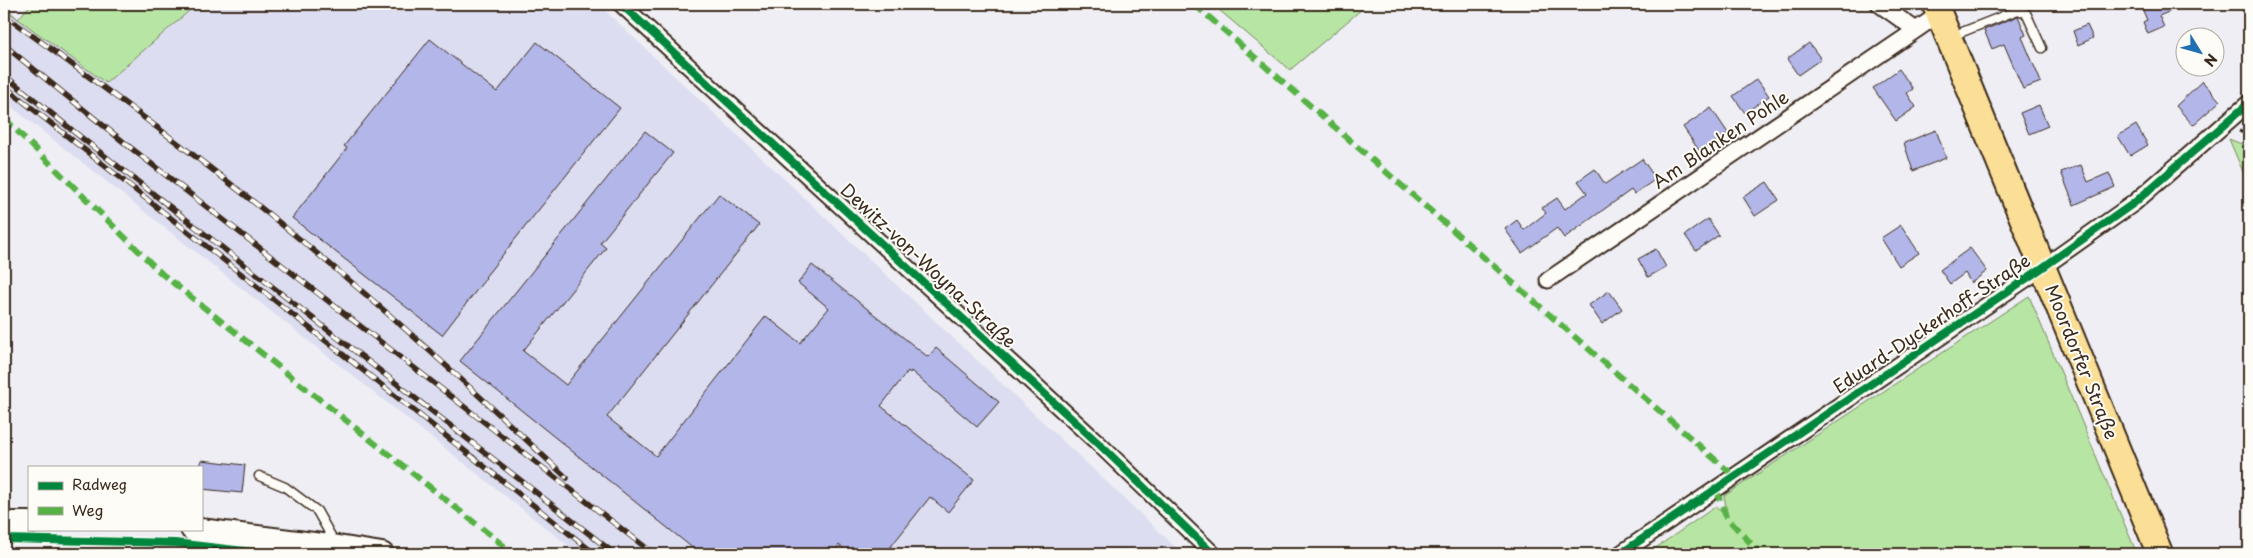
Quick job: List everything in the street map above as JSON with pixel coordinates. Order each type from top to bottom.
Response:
[{"type":"main road","name":"Moordorfer Straße","points":[[1937,9],[2160,554]]},
{"type":"street","name":"Dewitz-von-Woyna-Straße","points":[[621,4],[1098,443],[1213,554]]},
{"type":"street","points":[[1879,4],[1916,30]]},
{"type":"street","name":"Am Blanken Pohle","points":[[1548,280],[1916,30],[1937,9]]},
{"type":"street","name":"Eduard-Dyckerhoff-Straße","points":[[1620,554],[2042,268],[2134,203],[2249,103]]},
{"type":"street","points":[[4,523],[28,522]]},
{"type":"street","points":[[200,530],[382,554]]},
{"type":"lane","points":[[1949,37],[2018,10],[2026,13],[2042,48]]},
{"type":"lane","points":[[259,476],[285,487],[317,511],[338,547]]},
{"type":"shaded area","points":[[197,4],[598,4],[1183,554],[579,554],[4,101],[4,8],[106,83]]},
{"type":"green space","points":[[31,4],[197,4],[106,83],[18,19]]},
{"type":"green space","points":[[1212,4],[1368,4],[1290,70]]},
{"type":"green space","points":[[2229,139],[2249,147],[2249,186]]},
{"type":"green space","points":[[2029,296],[2137,554],[1647,554],[1715,507],[1728,517],[1724,496]]},
{"type":"building","points":[[2140,4],[2187,4],[2159,16],[2164,27],[2148,34],[2143,22],[2147,20]]},
{"type":"building","points":[[2018,16],[2026,35],[2022,37],[2041,82],[2023,89],[2004,44],[1992,49],[1984,30]]},
{"type":"building","points":[[2087,25],[2093,38],[2078,45],[2073,31]]},
{"type":"building","points":[[430,39],[497,92],[537,42],[620,108],[485,277],[442,335],[292,218],[347,148],[344,146]]},
{"type":"building","points":[[1809,43],[1821,59],[1798,75],[1787,59]]},
{"type":"building","points":[[1899,69],[1913,89],[1907,93],[1916,107],[1896,121],[1873,88]]},
{"type":"building","points":[[1757,79],[1769,96],[1745,113],[1733,96]]},
{"type":"building","points":[[2202,81],[2220,101],[2193,125],[2176,106]]},
{"type":"building","points":[[2039,105],[2048,126],[2029,134],[2020,113]]},
{"type":"building","points":[[1711,108],[1728,133],[1700,152],[1683,127]]},
{"type":"building","points":[[2136,125],[2148,145],[2130,156],[2118,136]]},
{"type":"building","points":[[1936,130],[1946,158],[1913,171],[1904,143]]},
{"type":"building","points":[[645,131],[673,153],[600,243],[606,248],[523,351],[566,385],[719,194],[759,225],[607,417],[656,456],[766,316],[800,343],[829,308],[798,283],[812,265],[928,357],[936,348],[999,402],[977,427],[911,371],[910,373],[908,371],[881,406],[974,480],[948,512],[930,497],[885,554],[850,554],[839,545],[832,554],[700,554],[460,361]]},
{"type":"building","points":[[1642,159],[1656,179],[1634,194],[1631,190],[1564,238],[1557,228],[1522,253],[1505,229],[1517,220],[1524,230],[1546,213],[1542,208],[1557,198],[1565,209],[1587,193],[1578,181],[1595,169],[1605,184]]},
{"type":"building","points":[[2081,165],[2088,182],[2109,173],[2115,187],[2074,205],[2061,172]]},
{"type":"building","points":[[1767,182],[1779,200],[1755,216],[1743,197]]},
{"type":"building","points":[[1708,219],[1719,235],[1696,251],[1685,235]]},
{"type":"building","points":[[1901,225],[1919,253],[1899,266],[1881,238]]},
{"type":"building","points":[[1970,248],[1987,271],[1971,283],[1965,273],[1950,284],[1940,270]]},
{"type":"building","points":[[1656,249],[1666,267],[1648,277],[1638,259]]},
{"type":"building","points":[[1609,291],[1622,309],[1602,324],[1589,305]]},
{"type":"building","points":[[201,460],[245,465],[242,493],[202,489]]},
{"type":"railway","points":[[4,15],[155,126],[302,241],[470,387],[567,478]]},
{"type":"railway","points":[[4,45],[131,148],[654,554]]},
{"type":"railway","points":[[4,75],[83,139],[615,554]]},
{"type":"railway","points":[[4,86],[595,554]]},
{"type":"marked path","points":[[1194,4],[1734,476]]},
{"type":"marked path","points":[[4,118],[162,274],[514,554]]},
{"type":"marked path","points":[[1716,489],[1726,517],[1761,554]]},
{"type":"cycle path","points":[[621,4],[1098,443],[1213,554]]},
{"type":"cycle path","points":[[1620,554],[2042,268],[2134,203],[2249,103]]},
{"type":"cycle path","points":[[4,539],[175,543],[270,554]]}]
